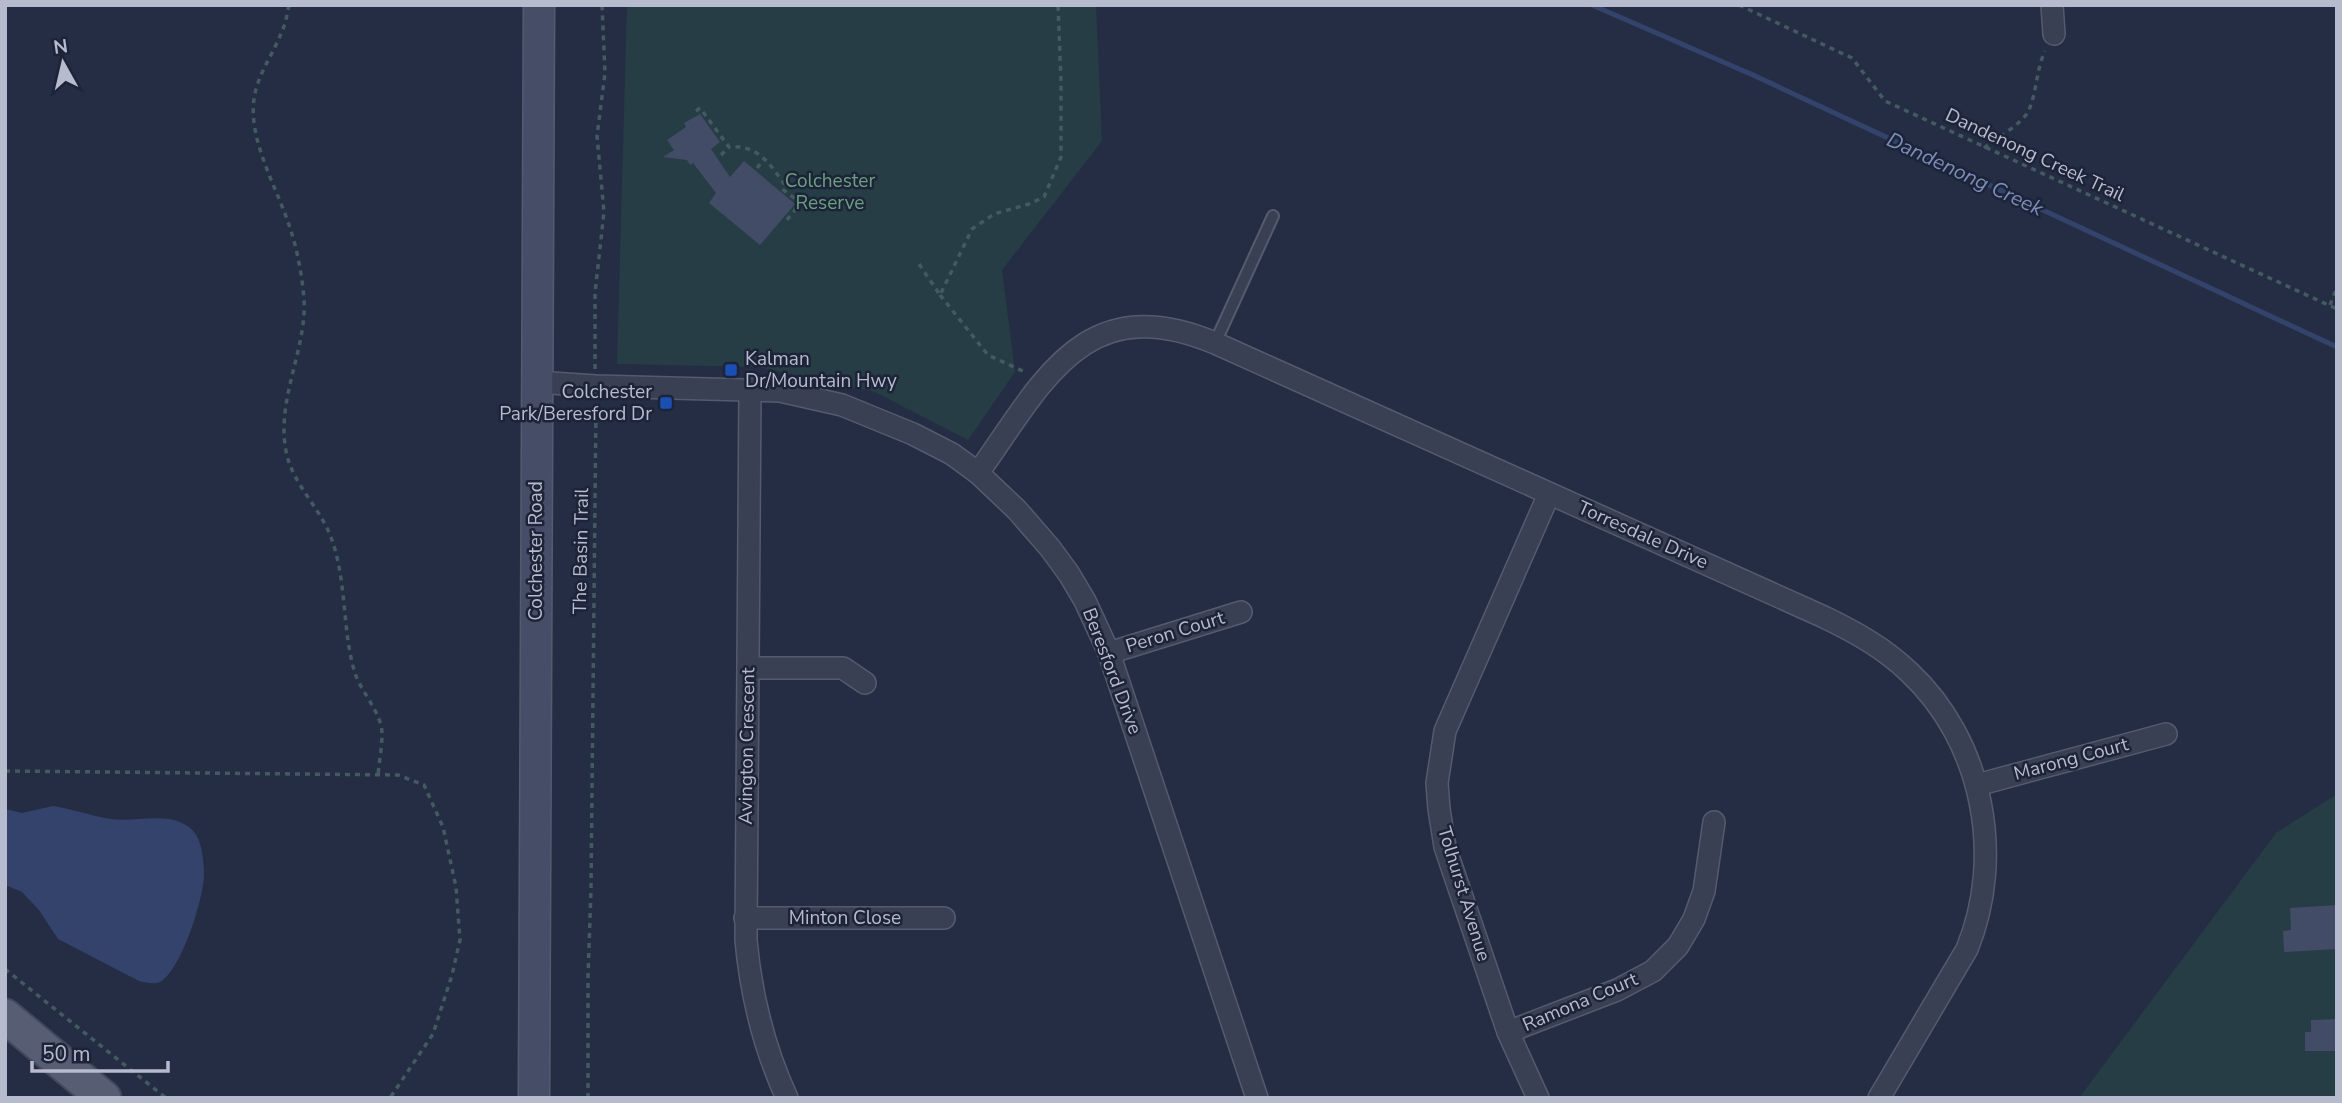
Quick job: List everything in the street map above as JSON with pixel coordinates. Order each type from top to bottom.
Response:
[{"type":"main road","name":"Colchester Road","points":[[534,1098],[539,5]]},
{"type":"main road","points":[[5,1016],[103,1097]]},
{"type":"street","points":[[2052,5],[2054,33]]},
{"type":"street","name":"Torresdale Drive","points":[[978,473],[1061,361],[1081,345],[1102,334],[1123,328],[1144,325],[1178,330],[1215,342],[1824,617],[1880,648],[1909,671],[1933,698],[1965,751],[1977,785],[1984,817],[1986,850],[1983,892],[1973,934],[1957,968],[1879,1098]]},
{"type":"street","name":"Beresford Drive","points":[[536,382],[780,391],[842,405],[872,416],[952,454],[978,473],[1017,510],[1050,548],[1085,601],[1110,653],[1258,1098]]},
{"type":"street","name":"Avington Crescent","points":[[750,389],[745,918],[748,964],[766,1048],[786,1098]]},
{"type":"street","name":"Tolhurst Avenue","points":[[1538,1098],[1508,1032],[1445,847],[1437,783],[1445,732],[1549,494]]},
{"type":"street","name":"Peron Court","points":[[1110,653],[1241,612]]},
{"type":"street","points":[[748,668],[843,667],[866,683]]},
{"type":"street","name":"Marong Court","points":[[1977,785],[2166,734]]},
{"type":"street","name":"Ramona Court","points":[[1508,1032],[1617,990],[1653,971],[1678,946],[1694,919],[1704,891],[1714,822]]},
{"type":"street","name":"Minton Close","points":[[745,918],[944,918]]},
{"type":"lane","points":[[1215,342],[1273,216]]},
{"type":"path","points":[[289,5],[283,30],[257,86],[254,100],[254,121],[265,161],[291,230],[300,265],[304,301],[303,325],[291,373],[285,416],[286,452],[299,484],[321,516],[332,539],[344,583],[346,621],[354,672],[382,725],[378,775]]},
{"type":"path","name":"The Basin Trail","points":[[588,1098],[595,293],[604,212],[597,136],[606,73],[602,5]]},
{"type":"path","points":[[940,295],[972,229],[994,214],[1044,197],[1061,157],[1058,5]]},
{"type":"path","name":"Dandenong Creek Trail","points":[[1739,5],[1852,58],[1885,101],[2337,309]]},
{"type":"path","points":[[1984,148],[2027,114],[2039,65],[2054,33]]},
{"type":"path","points":[[696,111],[700,108],[729,147]]},
{"type":"path","points":[[721,155],[729,147],[742,145],[769,161],[784,184],[782,188],[801,202],[786,220]]},
{"type":"path","points":[[757,168],[765,159]]},
{"type":"path","points":[[919,264],[988,355],[1025,370],[1037,391]]},
{"type":"path","points":[[2329,306],[2337,288]]},
{"type":"path","points":[[5,771],[398,775],[424,785],[443,827],[456,887],[460,940],[433,1034],[390,1098]]},
{"type":"path","points":[[5,968],[166,1098]]},
{"type":"green space","name":"Colchester Reserve","points":[[627,5],[1096,5],[1102,141],[1002,270],[1015,372],[968,440],[875,392],[757,367],[617,364]]},
{"type":"green space","points":[[2337,794],[2337,1098],[2079,1098],[2276,833]]},
{"type":"water","points":[[53,806],[111,819],[154,818],[176,821],[186,825],[197,836],[204,869],[200,899],[190,933],[176,964],[160,982],[139,981],[58,939],[39,910],[22,892],[5,885],[5,809],[22,813]]},
{"type":"building","points":[[700,114],[720,142],[711,149],[730,177],[744,161],[795,204],[760,245],[709,203],[716,193],[693,163],[690,165],[687,160],[663,157],[674,150],[667,140],[686,127],[684,123]]},
{"type":"building","points":[[2337,905],[2337,949],[2284,952],[2283,931],[2291,930],[2290,908]]},
{"type":"building","points":[[2337,1019],[2337,1051],[2305,1051],[2305,1032],[2311,1032],[2311,1020]]},
{"type":"waterway","name":"Dandenong Creek","points":[[1592,5],[1753,75],[2337,347]]},
{"type":"place","name":"Kalman Dr/Mountain Hwy","points":[[731,370]]},
{"type":"place","name":"Colchester Park/Beresford Dr","points":[[666,403]]}]
